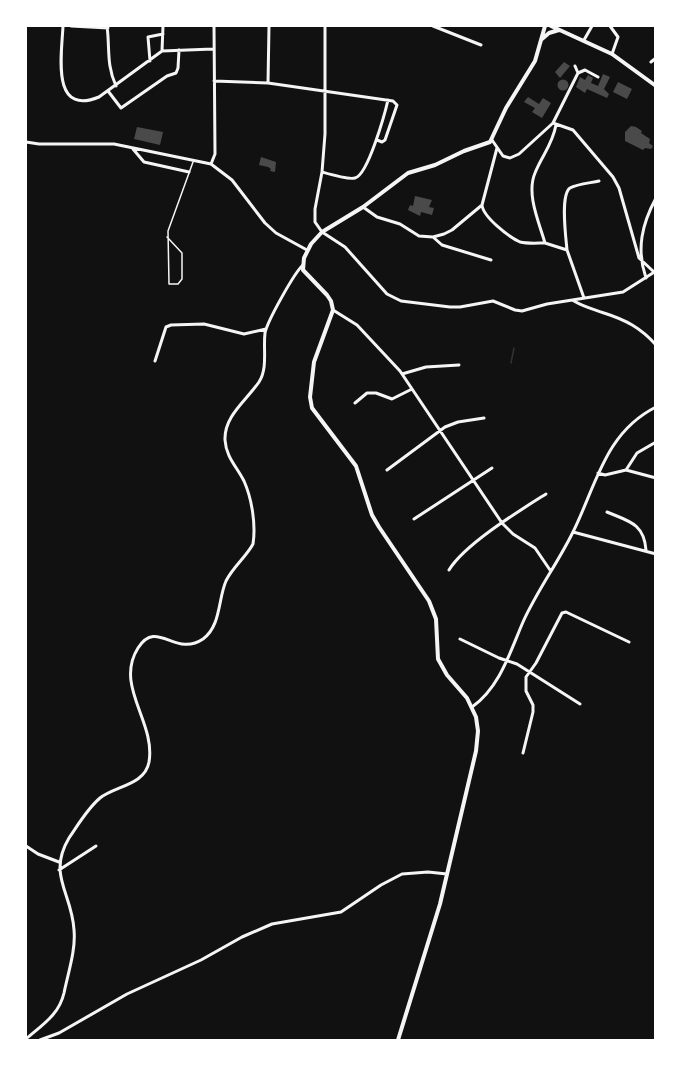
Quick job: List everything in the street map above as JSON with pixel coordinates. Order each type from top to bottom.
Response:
[{"type":"main road","points":[[398,1041],[448,874],[478,740],[478,724],[467,698],[447,675],[438,659],[436,619],[429,601],[379,528],[372,515],[356,466],[312,408],[310,397],[314,362],[333,310],[329,298],[308,276],[303,265],[307,250],[322,232],[363,207],[408,173],[435,165],[492,140],[506,108],[535,61],[545,26]]},
{"type":"main road","points":[[551,26],[612,54],[656,86]]},
{"type":"main road","points":[[542,40],[549,33],[559,30]]},
{"type":"street","points":[[63,26],[61,77],[65,90],[74,98],[86,100],[99,97],[162,51],[213,49]]},
{"type":"street","points":[[71,26],[107,27],[107,56],[116,86]]},
{"type":"street","points":[[162,51],[163,26]]},
{"type":"street","points":[[211,164],[215,154],[214,26]]},
{"type":"street","points":[[268,26],[268,83]]},
{"type":"street","points":[[325,26],[322,172],[314,217],[317,227],[322,232],[345,247],[387,294],[401,301],[460,307],[493,301],[515,310],[522,310],[623,292],[655,272],[639,258],[619,189],[613,177],[570,128],[555,124]]},
{"type":"street","points":[[433,26],[481,45]]},
{"type":"street","points":[[584,40],[592,26]]},
{"type":"street","points":[[610,26],[618,37],[612,54]]},
{"type":"street","points":[[150,61],[148,37],[163,34]]},
{"type":"street","points":[[108,91],[121,108],[167,76],[176,73],[179,50]]},
{"type":"street","points":[[651,62],[656,58]]},
{"type":"street","points":[[575,66],[578,73]]},
{"type":"street","points":[[545,243],[533,200],[532,183],[535,172],[554,138],[555,124],[578,73],[585,70],[598,77]]},
{"type":"street","points":[[214,81],[268,83],[393,101],[397,105],[385,140],[382,142],[377,140]]},
{"type":"street","points":[[322,172],[352,179],[357,177],[377,140],[388,100]]},
{"type":"street","points":[[492,140],[503,156],[510,158],[555,124]]},
{"type":"street","points":[[26,142],[101,143],[211,164],[232,180],[271,228],[282,237],[307,250]]},
{"type":"street","points":[[132,148],[144,162],[189,172]]},
{"type":"street","points":[[497,148],[482,205],[484,213],[519,241],[545,243],[567,250]]},
{"type":"street","points":[[584,298],[567,250],[564,201],[570,188],[598,181]]},
{"type":"street","points":[[646,278],[642,233],[644,221],[656,198]]},
{"type":"street","points":[[363,207],[377,217],[400,224],[419,236],[433,237],[452,230],[482,205]]},
{"type":"street","points":[[433,237],[442,245],[491,260]]},
{"type":"street","points":[[26,1039],[55,1014],[64,993],[75,932],[71,909],[59,870],[63,850],[98,799],[139,778],[148,765],[148,742],[130,680],[130,670],[137,650],[149,637],[161,636],[187,645],[198,642],[210,633],[228,578],[253,544],[249,495],[226,451],[225,434],[231,417],[263,373],[266,329],[303,265]]},
{"type":"street","points":[[574,301],[584,307],[615,316],[639,328],[656,345]]},
{"type":"street","points":[[333,310],[357,326],[402,374],[502,523],[513,534],[535,548],[546,567],[551,571]]},
{"type":"street","points":[[154,361],[166,327],[171,325],[204,324],[244,334],[266,329]]},
{"type":"street","points":[[402,374],[426,367],[459,365]]},
{"type":"street","points":[[355,403],[367,393],[376,393],[392,399],[412,388]]},
{"type":"street","points":[[472,707],[490,689],[507,660],[537,594],[573,532],[606,454],[619,436],[636,419],[656,406]]},
{"type":"street","points":[[387,470],[440,430],[458,422],[484,417]]},
{"type":"street","points":[[626,470],[637,453],[656,442]]},
{"type":"street","points":[[414,519],[492,468]]},
{"type":"street","points":[[598,473],[605,475],[626,470],[656,478]]},
{"type":"street","points":[[449,570],[454,561],[502,523],[546,494]]},
{"type":"street","points":[[607,512],[639,527],[646,550]]},
{"type":"street","points":[[573,532],[656,554]]},
{"type":"street","points":[[523,753],[533,712],[526,685],[529,671],[536,663],[560,614],[564,612],[629,642]]},
{"type":"street","points":[[460,639],[529,671],[580,704]]},
{"type":"street","points":[[26,846],[38,854],[59,862]]},
{"type":"street","points":[[59,870],[96,846]]},
{"type":"street","points":[[40,1041],[59,1033],[127,993],[201,960],[242,937],[272,924],[341,912],[402,874],[428,872],[448,874]]},
{"type":"lane","points":[[167,237],[182,253],[182,279],[178,284],[169,285],[167,237],[193,160]]},
{"type":"building","points":[[564,62],[570,66],[560,78],[555,72]]},
{"type":"building","points":[[603,74],[610,77],[604,89],[609,94],[607,98],[587,89],[585,93],[576,87],[580,77],[585,80],[588,75],[593,78],[591,83],[598,86]]},
{"type":"building","points":[[563,80],[567,81],[567,89],[563,90],[559,89],[558,85],[559,81]]},
{"type":"building","points":[[618,82],[632,89],[627,99],[613,92]]},
{"type":"building","points":[[528,97],[539,104],[543,98],[551,103],[542,118],[532,112],[535,108],[524,102]]},
{"type":"building","points":[[631,126],[642,131],[641,133],[650,139],[649,143],[653,146],[651,149],[643,150],[625,141],[625,132]]},
{"type":"building","points":[[137,127],[163,132],[160,145],[134,139]]},
{"type":"building","points":[[261,157],[276,162],[275,172],[259,165]]},
{"type":"building","points":[[415,196],[432,200],[429,207],[434,208],[432,215],[421,212],[420,216],[408,210],[410,205],[413,206]]},
{"type":"waterway","points":[[511,363],[514,348]]}]
